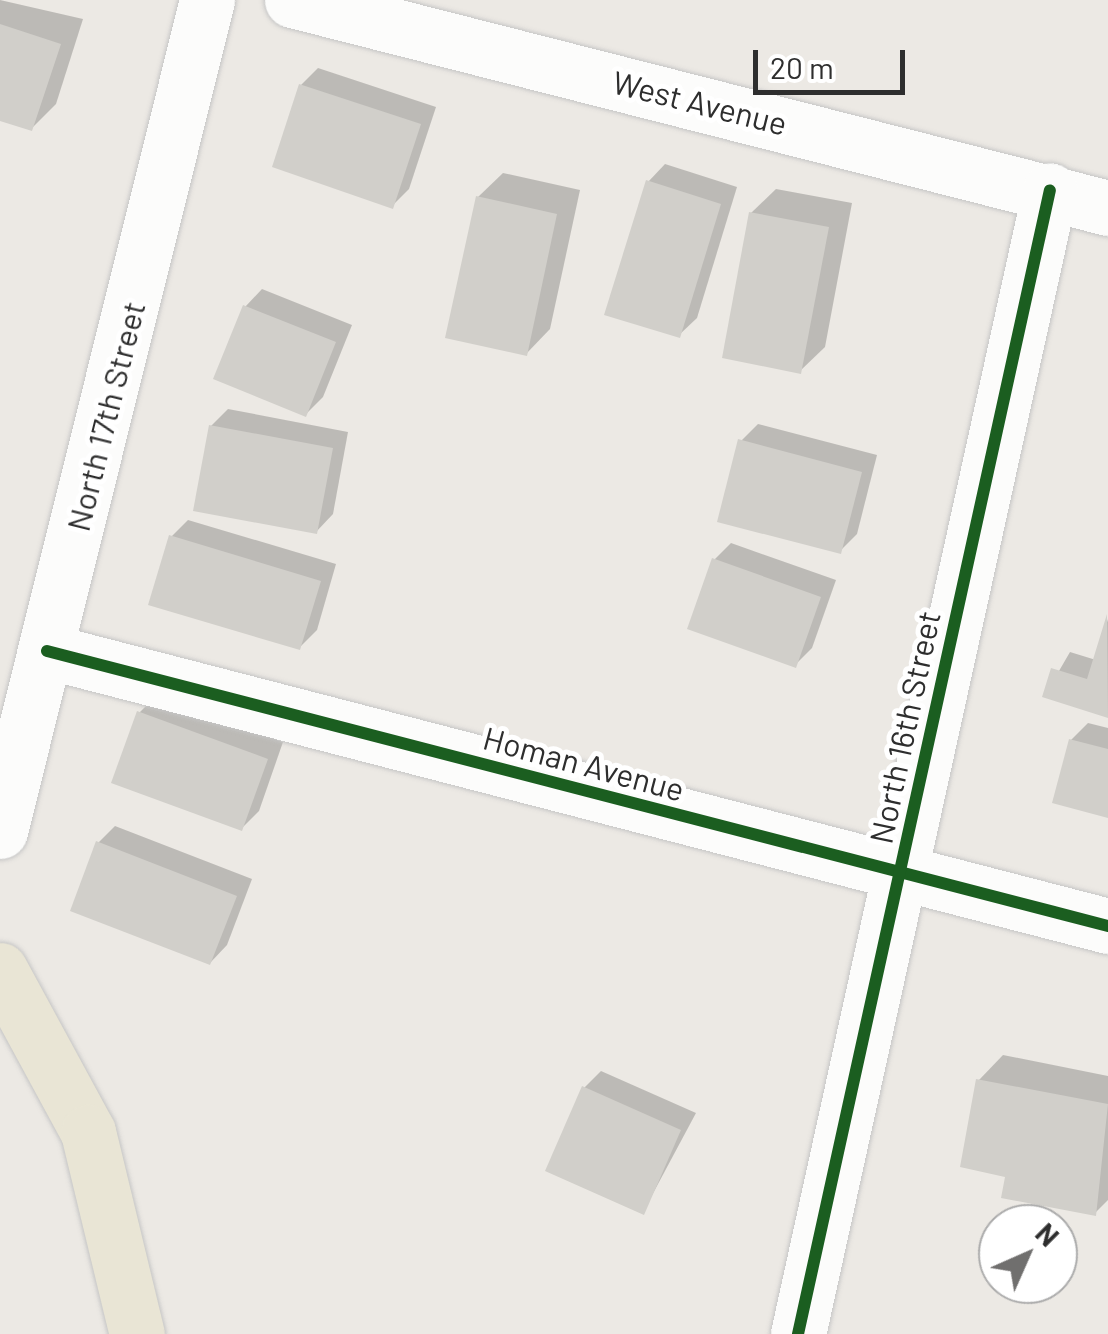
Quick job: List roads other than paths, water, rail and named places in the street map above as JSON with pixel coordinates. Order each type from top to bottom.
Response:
[{"type":"main road","points":[[0,970],[88,1132],[126,1263],[137,1334]]},
{"type":"main road","points":[[126,1263],[180,1334]]},
{"type":"street","name":"North 17th Street","points":[[0,831],[207,0]]},
{"type":"street","name":"West Avenue","points":[[292,0],[1050,190],[1108,208]]},
{"type":"street","name":"North 16th Street","points":[[798,1334],[1050,190]]},
{"type":"street","name":"Homan Avenue","points":[[46,651],[1108,926]]}]
